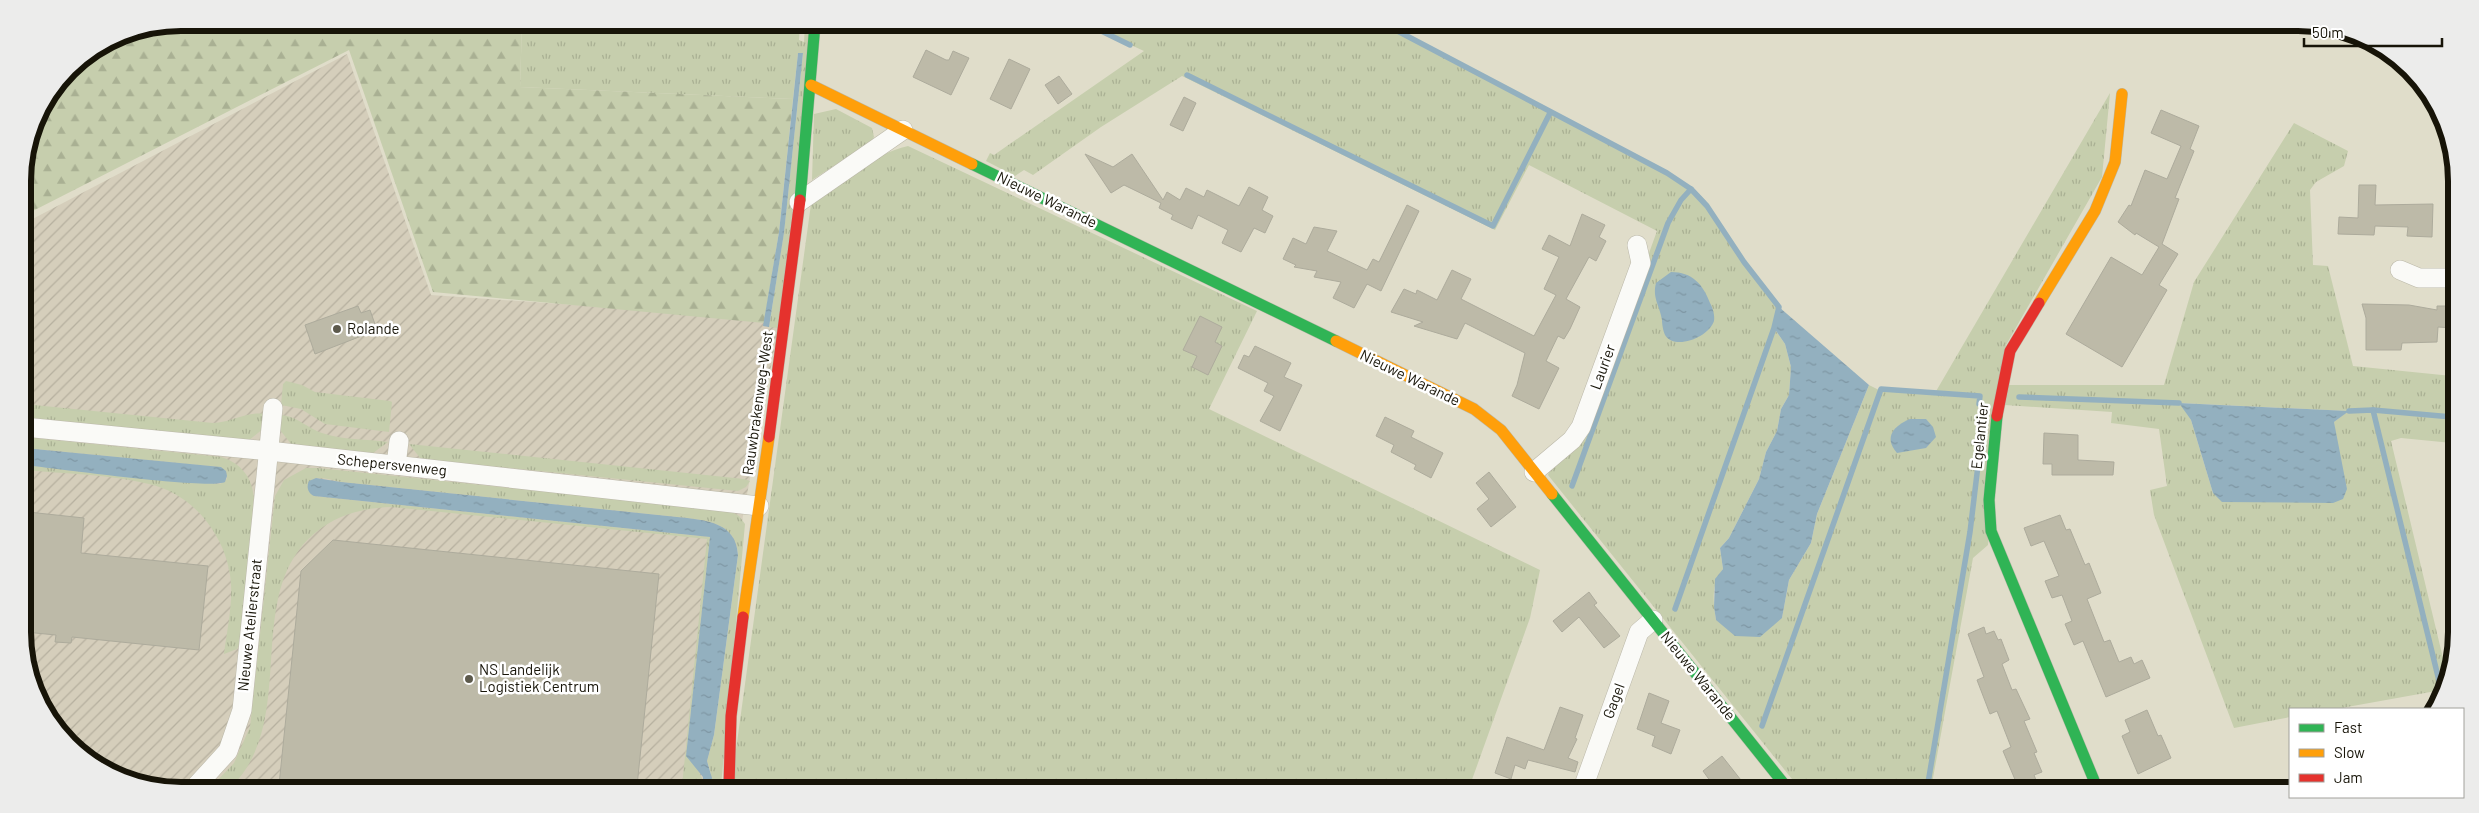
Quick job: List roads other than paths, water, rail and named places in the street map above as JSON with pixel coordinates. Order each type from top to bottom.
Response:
[{"type":"street","name":"Rauwbrakenweg-West","points":[[729,782],[737,658],[788,295],[812,85],[815,32]]},
{"type":"street","name":"Nieuwe Warande","points":[[812,85],[1474,409],[1501,430],[1781,781]]},
{"type":"street","name":"Egelantier","points":[[2094,781],[1991,531],[1989,505],[1995,427],[2002,377],[2010,351],[2096,211],[2115,162],[2122,94]]},
{"type":"street","points":[[799,202],[903,130]]},
{"type":"street","name":"Laurier","points":[[1534,472],[1572,440],[1580,427],[1641,263],[1636,245]]},
{"type":"street","points":[[2400,270],[2419,278],[2448,278]]},
{"type":"street","name":"Nieuwe Atelierstraat","points":[[200,782],[228,751],[242,710],[273,408]]},
{"type":"street","name":"Schepersvenweg","points":[[31,428],[269,451],[759,506]]},
{"type":"street","points":[[396,465],[398,441]]},
{"type":"street","name":"Gagel","points":[[1585,781],[1639,632],[1653,620]]},
{"type":"water","points":[[798,53],[803,53],[784,233],[769,327],[763,326],[779,232]]},
{"type":"water","points":[[1671,272],[1685,274],[1696,280],[1704,290],[1714,314],[1714,321],[1706,332],[1699,337],[1684,342],[1670,340],[1665,335],[1656,298],[1656,283]]},
{"type":"water","points":[[1779,307],[1869,385],[1817,514],[1811,543],[1789,580],[1782,618],[1760,637],[1735,636],[1716,620],[1714,607],[1715,579],[1723,569],[1720,548],[1729,538],[1759,479],[1766,452],[1777,431],[1781,409],[1789,395],[1791,367],[1785,344],[1774,328]]},
{"type":"water","points":[[2179,403],[2349,411],[2334,422],[2347,489],[2343,499],[2333,503],[2222,502],[2213,493],[2191,420]]},
{"type":"water","points":[[1910,419],[1926,419],[1933,427],[1936,437],[1926,448],[1897,453],[1891,442],[1892,433],[1899,425]]},
{"type":"water","points":[[31,449],[221,467],[226,471],[227,476],[225,482],[213,484],[130,478],[31,466]]},
{"type":"water","points":[[316,478],[687,518],[708,521],[725,529],[736,544],[738,555],[714,735],[707,761],[712,778],[711,782],[702,782],[703,777],[686,756],[710,537],[314,496],[309,492],[309,481]]},
{"type":"waterway","points":[[1398,31],[1667,173],[1691,189]]},
{"type":"waterway","points":[[1102,32],[1130,45]]},
{"type":"waterway","points":[[1187,75],[1493,226],[1550,113]]},
{"type":"waterway","points":[[1572,486],[1668,223],[1681,200],[1691,189],[1707,206],[1744,262],[1779,307],[1774,328],[1675,609]]},
{"type":"waterway","points":[[1762,726],[1881,389],[1980,396],[1979,404]]},
{"type":"waterway","points":[[2019,397],[2179,403]]},
{"type":"waterway","points":[[2373,410],[2448,417]]},
{"type":"waterway","points":[[2349,411],[2373,410],[2439,681]]},
{"type":"waterway","points":[[1928,781],[1970,532],[1982,432]]},
{"type":"place","name":"Rolande","points":[[337,329]]},
{"type":"place","name":"NS Landelijk Logistiek Centrum","points":[[469,679]]}]
